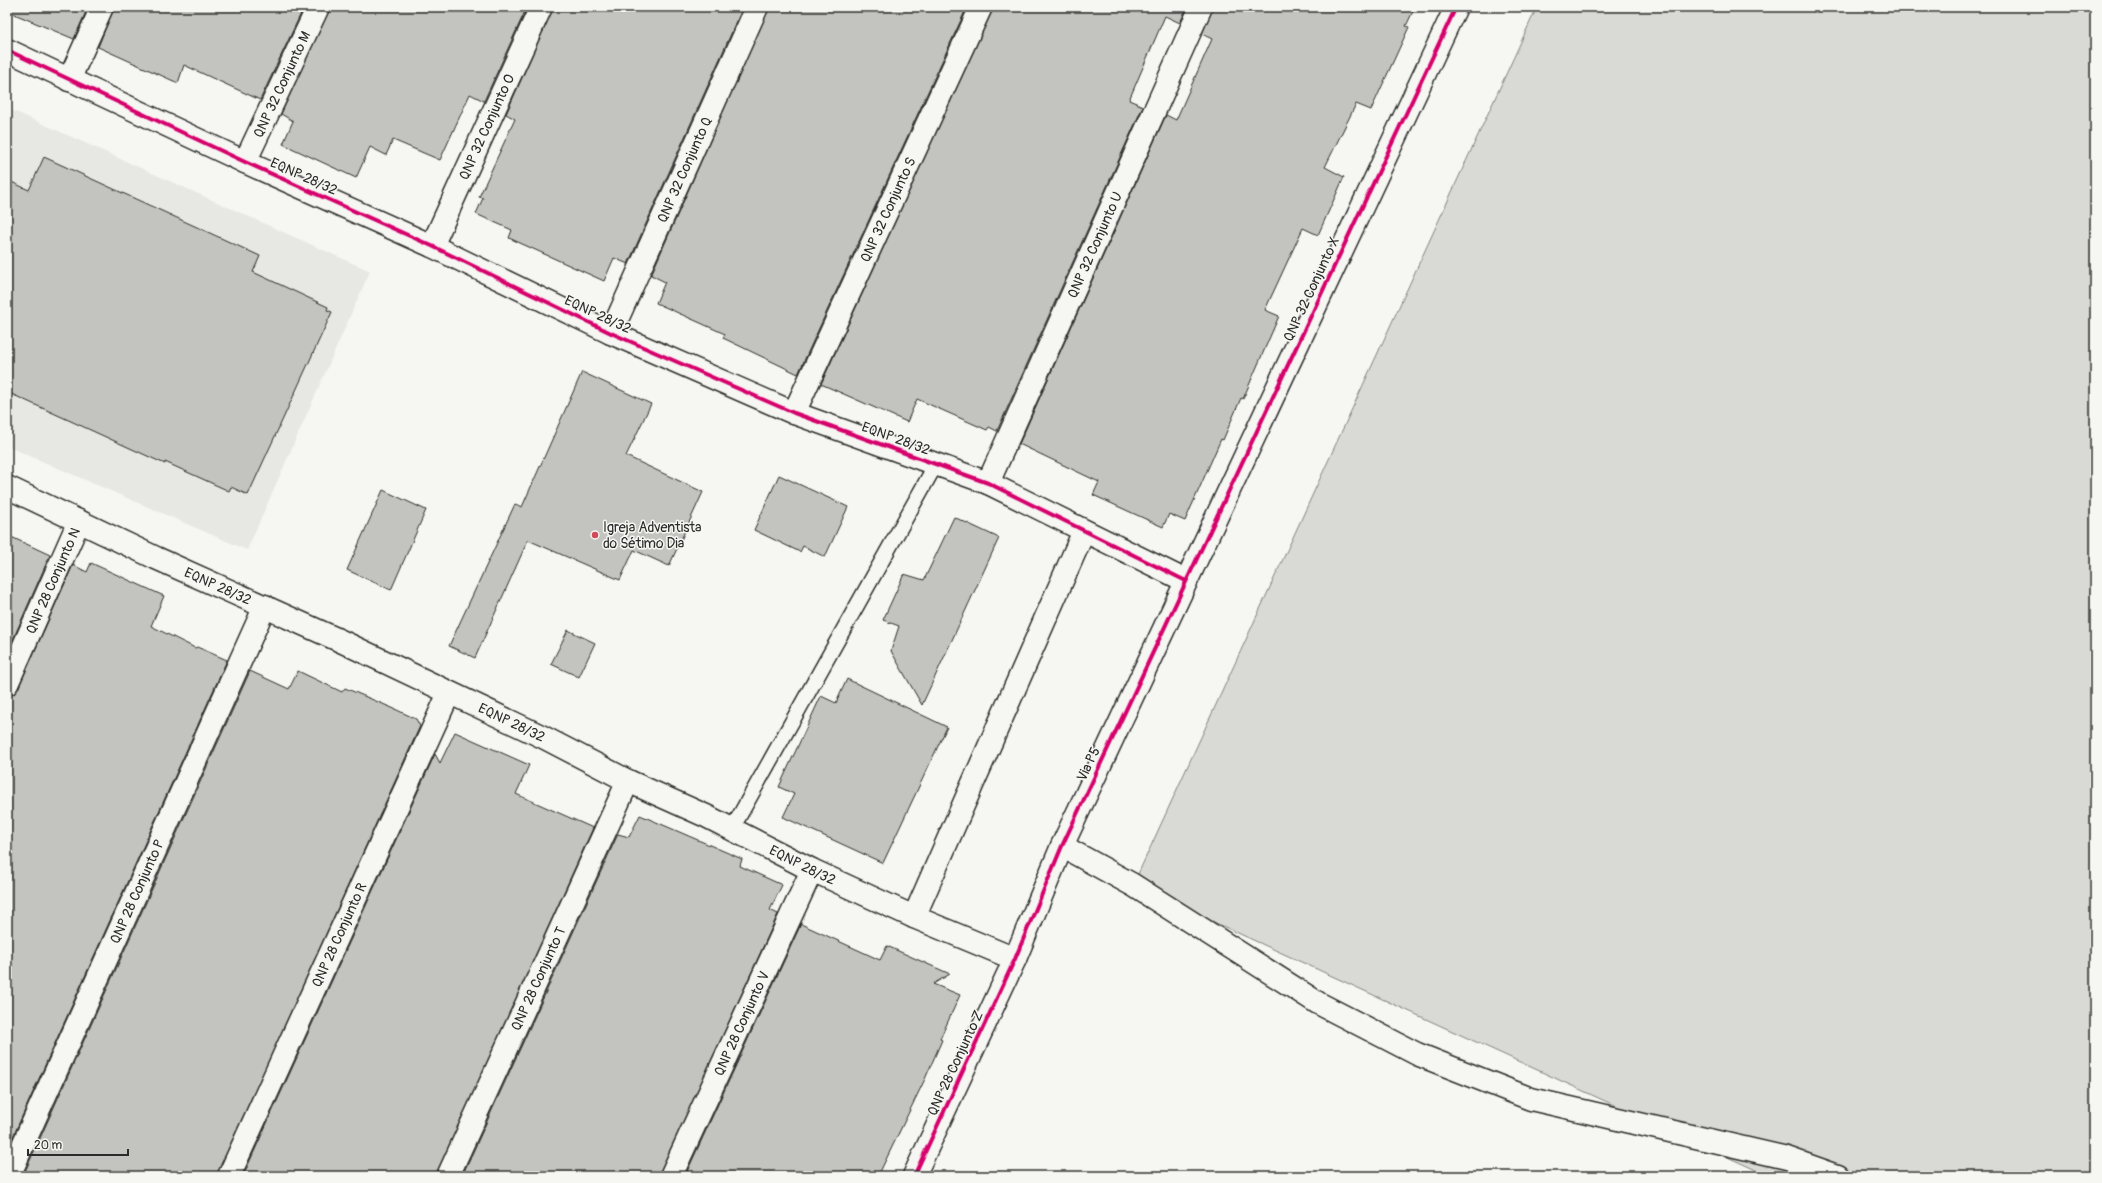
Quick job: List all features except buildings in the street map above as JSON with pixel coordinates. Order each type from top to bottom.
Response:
[{"type":"street","points":[[69,80],[102,7]]},
{"type":"street","name":"QNP 32 Conjunto M","points":[[245,162],[318,7]]},
{"type":"street","name":"QNP 32 Conjunto O","points":[[432,246],[541,7]]},
{"type":"street","name":"QNP 32 Conjunto Q","points":[[611,333],[757,7]]},
{"type":"street","name":"QNP 32 Conjunto S","points":[[794,413],[981,7]]},
{"type":"street","name":"QNP 32 Conjunto U","points":[[988,483],[1202,7]]},
{"type":"street","name":"QNP 32 Conjunto X","points":[[1186,581],[1456,7]]},
{"type":"street","name":"EQNP 28/32","points":[[7,50],[245,162],[432,246],[611,333],[794,413],[988,483],[1186,581]]},
{"type":"street","name":"EQNP 28/32","points":[[7,487],[542,737],[628,782],[732,830],[812,870],[914,917],[1015,959]]},
{"type":"street","name":"QNP 28 Conjunto N","points":[[7,684],[79,521]]},
{"type":"street","points":[[914,917],[1084,531]]},
{"type":"street","name":"Via P5","points":[[1015,959],[1062,846],[1186,581]]},
{"type":"street","name":"QNP 28 Conjunto P","points":[[9,1176],[264,606]]},
{"type":"street","name":"QNP 28 Conjunto R","points":[[229,1176],[448,693]]},
{"type":"street","name":"QNP 28 Conjunto T","points":[[448,1176],[628,782]]},
{"type":"street","points":[[1062,846],[1134,885],[1318,1003],[1416,1054],[1530,1099],[1787,1158],[1838,1176]]},
{"type":"street","name":"QNP 28 Conjunto V","points":[[671,1176],[812,870]]},
{"type":"street","name":"QNP 28 Conjunto Z","points":[[914,1176],[1015,959]]},
{"type":"lane","points":[[732,830],[936,464]]},
{"type":"shaded area","points":[[1537,7],[2095,7],[2095,1176],[1769,1176],[1133,885]]},
{"type":"shaded area","points":[[7,108],[370,271],[247,550],[7,446]]},
{"type":"cycle path","points":[[914,1176],[1015,959],[1062,846],[1456,7]]},
{"type":"cycle path","points":[[7,50],[245,162],[432,246],[611,333],[794,413],[988,483],[1186,581]]},
{"type":"place","name":"Igreja Adventista do Sétimo Dia","points":[[595,535]]}]
